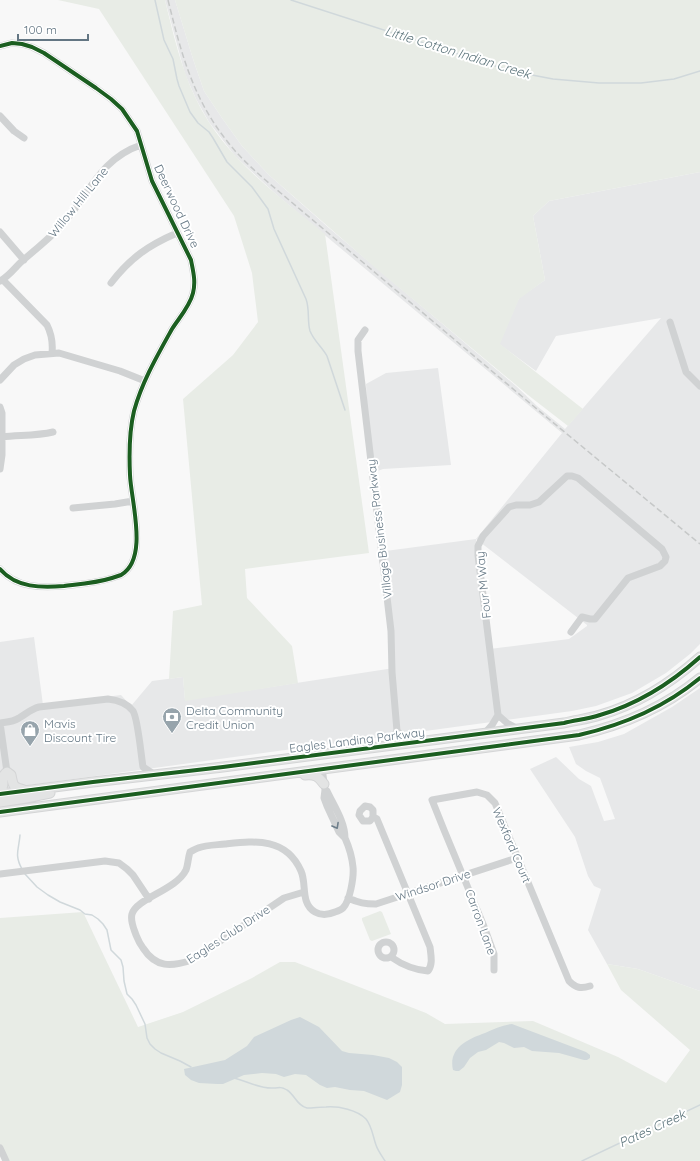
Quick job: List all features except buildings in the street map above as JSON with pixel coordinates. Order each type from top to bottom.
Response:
[{"type":"main road","name":"Eagles Landing Parkway","points":[[0,794],[155,776],[564,723],[600,715],[630,704],[659,689],[687,669],[700,657]]},
{"type":"main road","name":"Eagles Landing Parkway","points":[[0,812],[322,768],[569,737],[605,729],[631,719],[663,704],[700,678]]},
{"type":"main road","points":[[325,789],[326,777],[330,772],[347,765]]},
{"type":"main road","points":[[0,791],[4,784],[3,777],[7,772],[11,775],[13,784],[16,788],[28,791]]},
{"type":"main road","points":[[242,780],[267,780],[312,774],[317,776],[325,789]]},
{"type":"main road","points":[[0,802],[51,793],[74,785]]},
{"type":"street","name":"Deerwood Drive","points":[[0,46],[22,44],[44,53],[96,88],[122,109],[137,131],[152,181],[190,260],[194,282],[193,294],[154,361],[134,412],[129,451],[137,539],[136,552],[133,561],[121,575],[100,581],[52,587],[26,585],[12,579],[0,569]]},
{"type":"street","points":[[0,116],[14,131],[24,138]]},
{"type":"street","name":"Willow Hill Lane","points":[[1,281],[48,239],[70,216],[96,179],[109,164],[121,154],[141,145]]},
{"type":"street","points":[[0,232],[24,260]]},
{"type":"street","points":[[112,283],[121,270],[131,260],[159,240],[177,233]]},
{"type":"street","points":[[1,281],[47,325],[51,333],[53,343],[52,353]]},
{"type":"street","points":[[670,322],[686,372],[700,386]]},
{"type":"street","name":"Village Business Parkway","points":[[365,330],[358,340],[358,351],[390,632],[397,731]]},
{"type":"street","points":[[0,380],[14,366],[24,359],[35,355],[59,353],[97,363],[145,381]]},
{"type":"street","points":[[0,407],[2,413],[2,455],[0,469]]},
{"type":"street","points":[[2,437],[39,435],[53,432]]},
{"type":"street","name":"Four M Way","points":[[498,715],[478,546],[483,536],[509,507],[516,505],[530,505],[539,502],[567,476],[578,478],[662,549],[666,557],[665,561],[660,566],[628,578],[595,618],[590,619],[582,617],[571,632]]},
{"type":"street","points":[[73,508],[115,504],[133,500]]},
{"type":"street","points":[[7,772],[0,723],[18,719],[33,708],[108,699],[117,700],[133,711],[136,720],[143,766],[155,776]]},
{"type":"street","points":[[485,733],[498,715],[507,723],[518,729]]},
{"type":"street","points":[[397,731],[401,736],[413,743]]},
{"type":"street","points":[[385,746],[395,737],[397,731]]},
{"type":"street","points":[[132,778],[143,766]]},
{"type":"street","points":[[322,768],[325,789],[331,806],[330,814],[339,832],[345,838]]},
{"type":"street","points":[[0,874],[105,861],[119,863],[133,875],[150,899],[168,888],[179,878],[186,870],[190,852],[198,847],[243,842],[266,842],[279,846],[296,862],[304,881],[304,896],[309,907],[314,912],[321,915],[330,914],[344,907],[353,882],[353,867],[343,825],[325,789]]},
{"type":"street","name":"Wexford Court","points":[[463,875],[432,800],[477,792],[487,795],[495,803],[569,981],[581,988],[590,986]]},
{"type":"street","points":[[374,817],[377,819],[430,947],[432,961],[428,971],[420,971],[390,957]]},
{"type":"street","name":"Windsor Drive","points":[[348,898],[365,904],[376,904],[517,858]]},
{"type":"street","name":"Carron Lane","points":[[463,875],[494,954],[494,970]]},
{"type":"street","name":"Eagles Club Drive","points":[[150,899],[137,907],[133,912],[132,919],[137,940],[148,956],[158,963],[170,965],[180,964],[192,960],[284,898],[304,892]]},
{"type":"street","points":[[0,1148],[6,1161]]},
{"type":"shaded area","points":[[58,0],[165,0],[186,75],[207,120],[221,139],[253,173],[270,189],[325,234],[369,553],[245,569],[247,598],[292,646],[298,683],[185,701],[183,677],[169,679],[173,611],[202,605],[183,399],[233,355],[258,322],[252,273],[234,216],[99,9]]},
{"type":"shaded area","points":[[165,0],[175,0],[204,91],[242,146],[269,175],[565,429],[661,318],[556,336],[536,371],[499,344],[519,298],[545,280],[533,216],[549,201],[700,172],[700,644],[690,654],[666,673],[632,693],[596,706],[572,711],[0,789],[0,642],[34,637],[43,705],[121,695],[131,706],[152,681],[183,677],[185,700],[394,668],[378,552],[476,539],[562,433],[278,196],[235,156],[209,122],[196,99],[185,74]],"holes":[[[476,539],[587,625],[569,639],[489,649]]]},
{"type":"shaded area","points":[[175,0],[700,0],[700,172],[549,201],[533,216],[545,280],[519,299],[500,344],[583,409],[568,426],[528,395],[379,271],[269,175],[242,146],[204,91]]},
{"type":"shaded area","points":[[438,368],[451,465],[383,469],[370,474],[366,384],[386,373]]},
{"type":"shaded area","points":[[700,688],[700,991],[638,969],[607,964],[588,930],[601,889],[594,886],[588,876],[575,837],[530,769],[556,757],[579,779],[591,786],[604,821],[615,819],[600,778],[576,764],[569,747],[598,742],[624,734],[672,707]]},
{"type":"shaded area","points":[[380,911],[382,912],[391,934],[372,941],[370,940],[362,918]]},
{"type":"shaded area","points":[[83,912],[138,1027],[183,1012],[252,978],[280,962],[295,962],[426,1013],[445,1024],[533,1021],[618,1057],[666,1083],[690,1050],[621,990],[607,964],[638,969],[700,991],[700,1161],[9,1161],[0,1145],[0,918]]},
{"type":"shaded area","points":[[300,1017],[319,1027],[342,1051],[389,1058],[397,1062],[402,1067],[402,1085],[400,1092],[387,1100],[364,1091],[335,1087],[327,1088],[306,1075],[295,1074],[284,1077],[276,1074],[262,1073],[244,1075],[223,1084],[199,1083],[191,1080],[185,1075],[184,1069],[225,1060],[247,1046],[254,1037]]},
{"type":"shaded area","points":[[512,1024],[586,1052],[590,1055],[590,1058],[584,1060],[559,1053],[532,1051],[524,1047],[514,1048],[499,1042],[486,1050],[478,1052],[470,1058],[464,1067],[459,1071],[453,1070],[452,1062],[456,1050],[466,1042],[501,1026]]},
{"type":"waterway","points":[[155,0],[164,40],[173,59],[179,86],[190,112],[198,123],[209,132],[227,162],[252,187],[268,209],[274,229],[306,299],[310,331],[327,356],[345,410]]},
{"type":"waterway","name":"Little Cotton Indian Creek","points":[[291,0],[511,71],[553,79],[599,83],[641,83],[674,79],[700,71]]},
{"type":"waterway","points":[[20,835],[18,860],[22,869]]},
{"type":"waterway","points":[[25,874],[37,887],[48,895],[60,902],[80,910],[85,914],[92,915],[103,924],[107,930],[111,950],[121,960],[127,994],[136,1005],[145,1024],[147,1038],[150,1044],[161,1053],[191,1067]]},
{"type":"waterway","points":[[234,1078],[258,1086],[283,1088],[290,1092],[298,1103],[307,1108],[336,1107],[348,1109],[358,1113],[368,1122],[377,1147],[385,1161]]},
{"type":"waterway","name":"Pates Creek","points":[[582,1161],[700,1105]]},
{"type":"railway","points":[[168,0],[183,56],[196,91],[215,124],[242,158],[270,184],[544,415],[700,544]]},
{"type":"cycle path","points":[[0,46],[12,43],[22,44],[44,53],[96,88],[122,109],[137,131],[152,181],[191,260],[194,276],[192,298],[155,359],[137,400],[132,419],[130,435],[130,475],[135,514],[136,543],[134,556],[129,567],[121,575],[106,580],[47,587],[38,587],[21,583],[6,575],[0,569]]},
{"type":"cycle path","points":[[0,794],[223,767],[564,723],[591,718],[641,699],[666,684],[700,657]]},
{"type":"cycle path","points":[[0,812],[579,735],[612,726],[643,714],[673,698],[700,678]]},
{"type":"place","name":"Delta Community Credit Union","points":[[172,734]]},
{"type":"place","name":"Mavis Discount Tire","points":[[30,747]]}]
